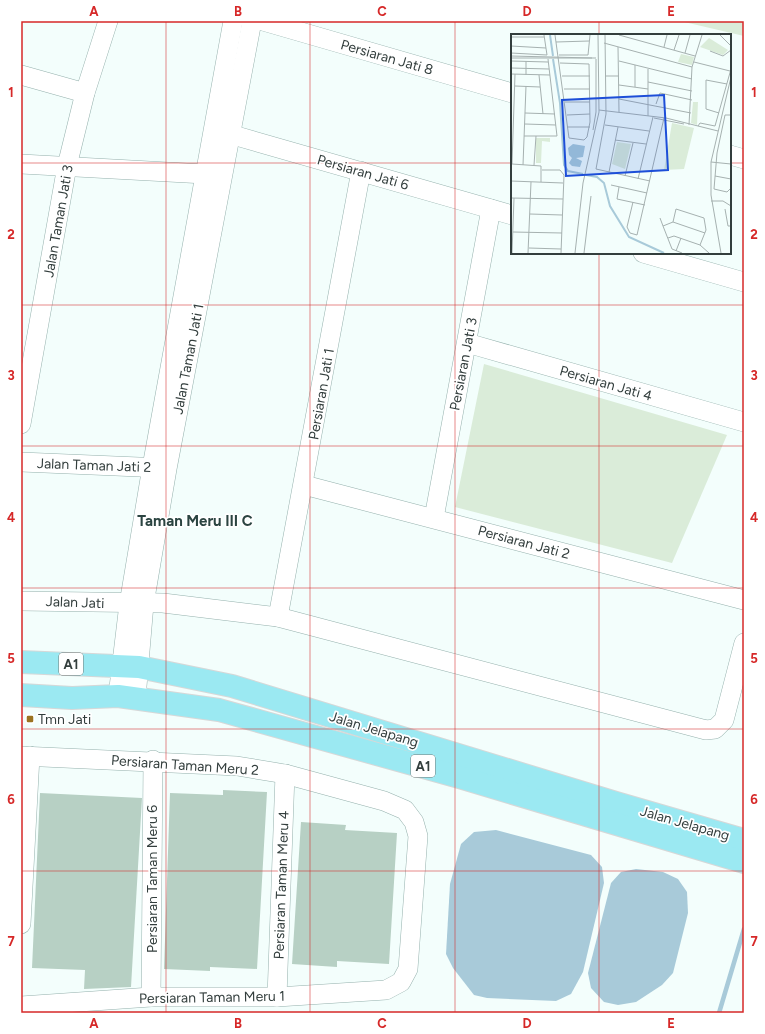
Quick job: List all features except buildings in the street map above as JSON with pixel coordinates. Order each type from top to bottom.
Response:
[{"type":"main road","name":"Jalan Jelapang","points":[[21,662],[130,667],[232,686],[616,803],[744,840]]},
{"type":"main road","name":"Jalan Jelapang","points":[[21,694],[72,698],[127,697],[219,710],[459,777],[705,852],[744,862]]},
{"type":"street","name":"Jalan Taman Jati 3","points":[[21,424],[67,166],[85,93],[108,21]]},
{"type":"street","name":"Jalan Taman Jati 1","points":[[160,468],[205,174],[222,132],[233,21]]},
{"type":"street","name":"Jalan Taman Jati 1","points":[[127,697],[136,604],[222,132],[252,21]]},
{"type":"street","name":"Persiaran Jati 8","points":[[263,21],[511,93]]},
{"type":"street","points":[[21,75],[85,93]]},
{"type":"street","name":"Persiaran Jati 6","points":[[222,132],[511,215]]},
{"type":"street","points":[[731,155],[744,159]]},
{"type":"street","points":[[21,164],[205,174]]},
{"type":"street","name":"Persiaran Jati 1","points":[[278,617],[304,485],[361,171]]},
{"type":"street","name":"Persiaran Jati 3","points":[[434,518],[491,209]]},
{"type":"street","points":[[646,254],[744,282]]},
{"type":"street","name":"Persiaran Jati 4","points":[[467,343],[744,422]]},
{"type":"street","name":"Jalan Taman Jati 2","points":[[21,462],[160,468]]},
{"type":"street","name":"Persiaran Jati 2","points":[[304,485],[744,600]]},
{"type":"street","name":"Jalan Jati","points":[[21,601],[136,604],[163,603],[278,617],[697,729],[706,730],[715,729],[724,720],[744,643]]},
{"type":"street","points":[[21,924],[26,756]]},
{"type":"street","name":"Persiaran Taman Meru 2","points":[[26,756],[153,760],[237,766],[285,774],[384,801],[405,810],[414,822],[418,836],[408,969],[401,982]]},
{"type":"street","name":"Persiaran Taman Meru 6","points":[[151,998],[153,760]]},
{"type":"street","name":"Persiaran Taman Meru 4","points":[[277,997],[285,774]]},
{"type":"street","name":"Persiaran Taman Meru 1","points":[[21,1006],[151,998],[277,997],[386,990],[401,982]]},
{"type":"green space","points":[[680,21],[744,21],[744,36]]},
{"type":"green space","points":[[484,364],[727,435],[672,563],[455,507]]},
{"type":"water","points":[[496,830],[591,855],[602,867],[604,883],[583,972],[571,994],[556,1001],[487,998],[474,995],[453,968],[446,954],[450,884],[461,844],[474,832]]},
{"type":"water","points":[[636,869],[663,872],[678,879],[687,892],[688,913],[673,973],[662,985],[636,1002],[618,1005],[604,1002],[591,988],[588,973],[611,883],[621,872]]},
{"type":"waterway","points":[[719,1013],[744,929]]},
{"type":"place","name":"Tmn Jati","points":[[30,719]]},
{"type":"district","name":"Taman Meru III C","points":[[195,521]]}]
